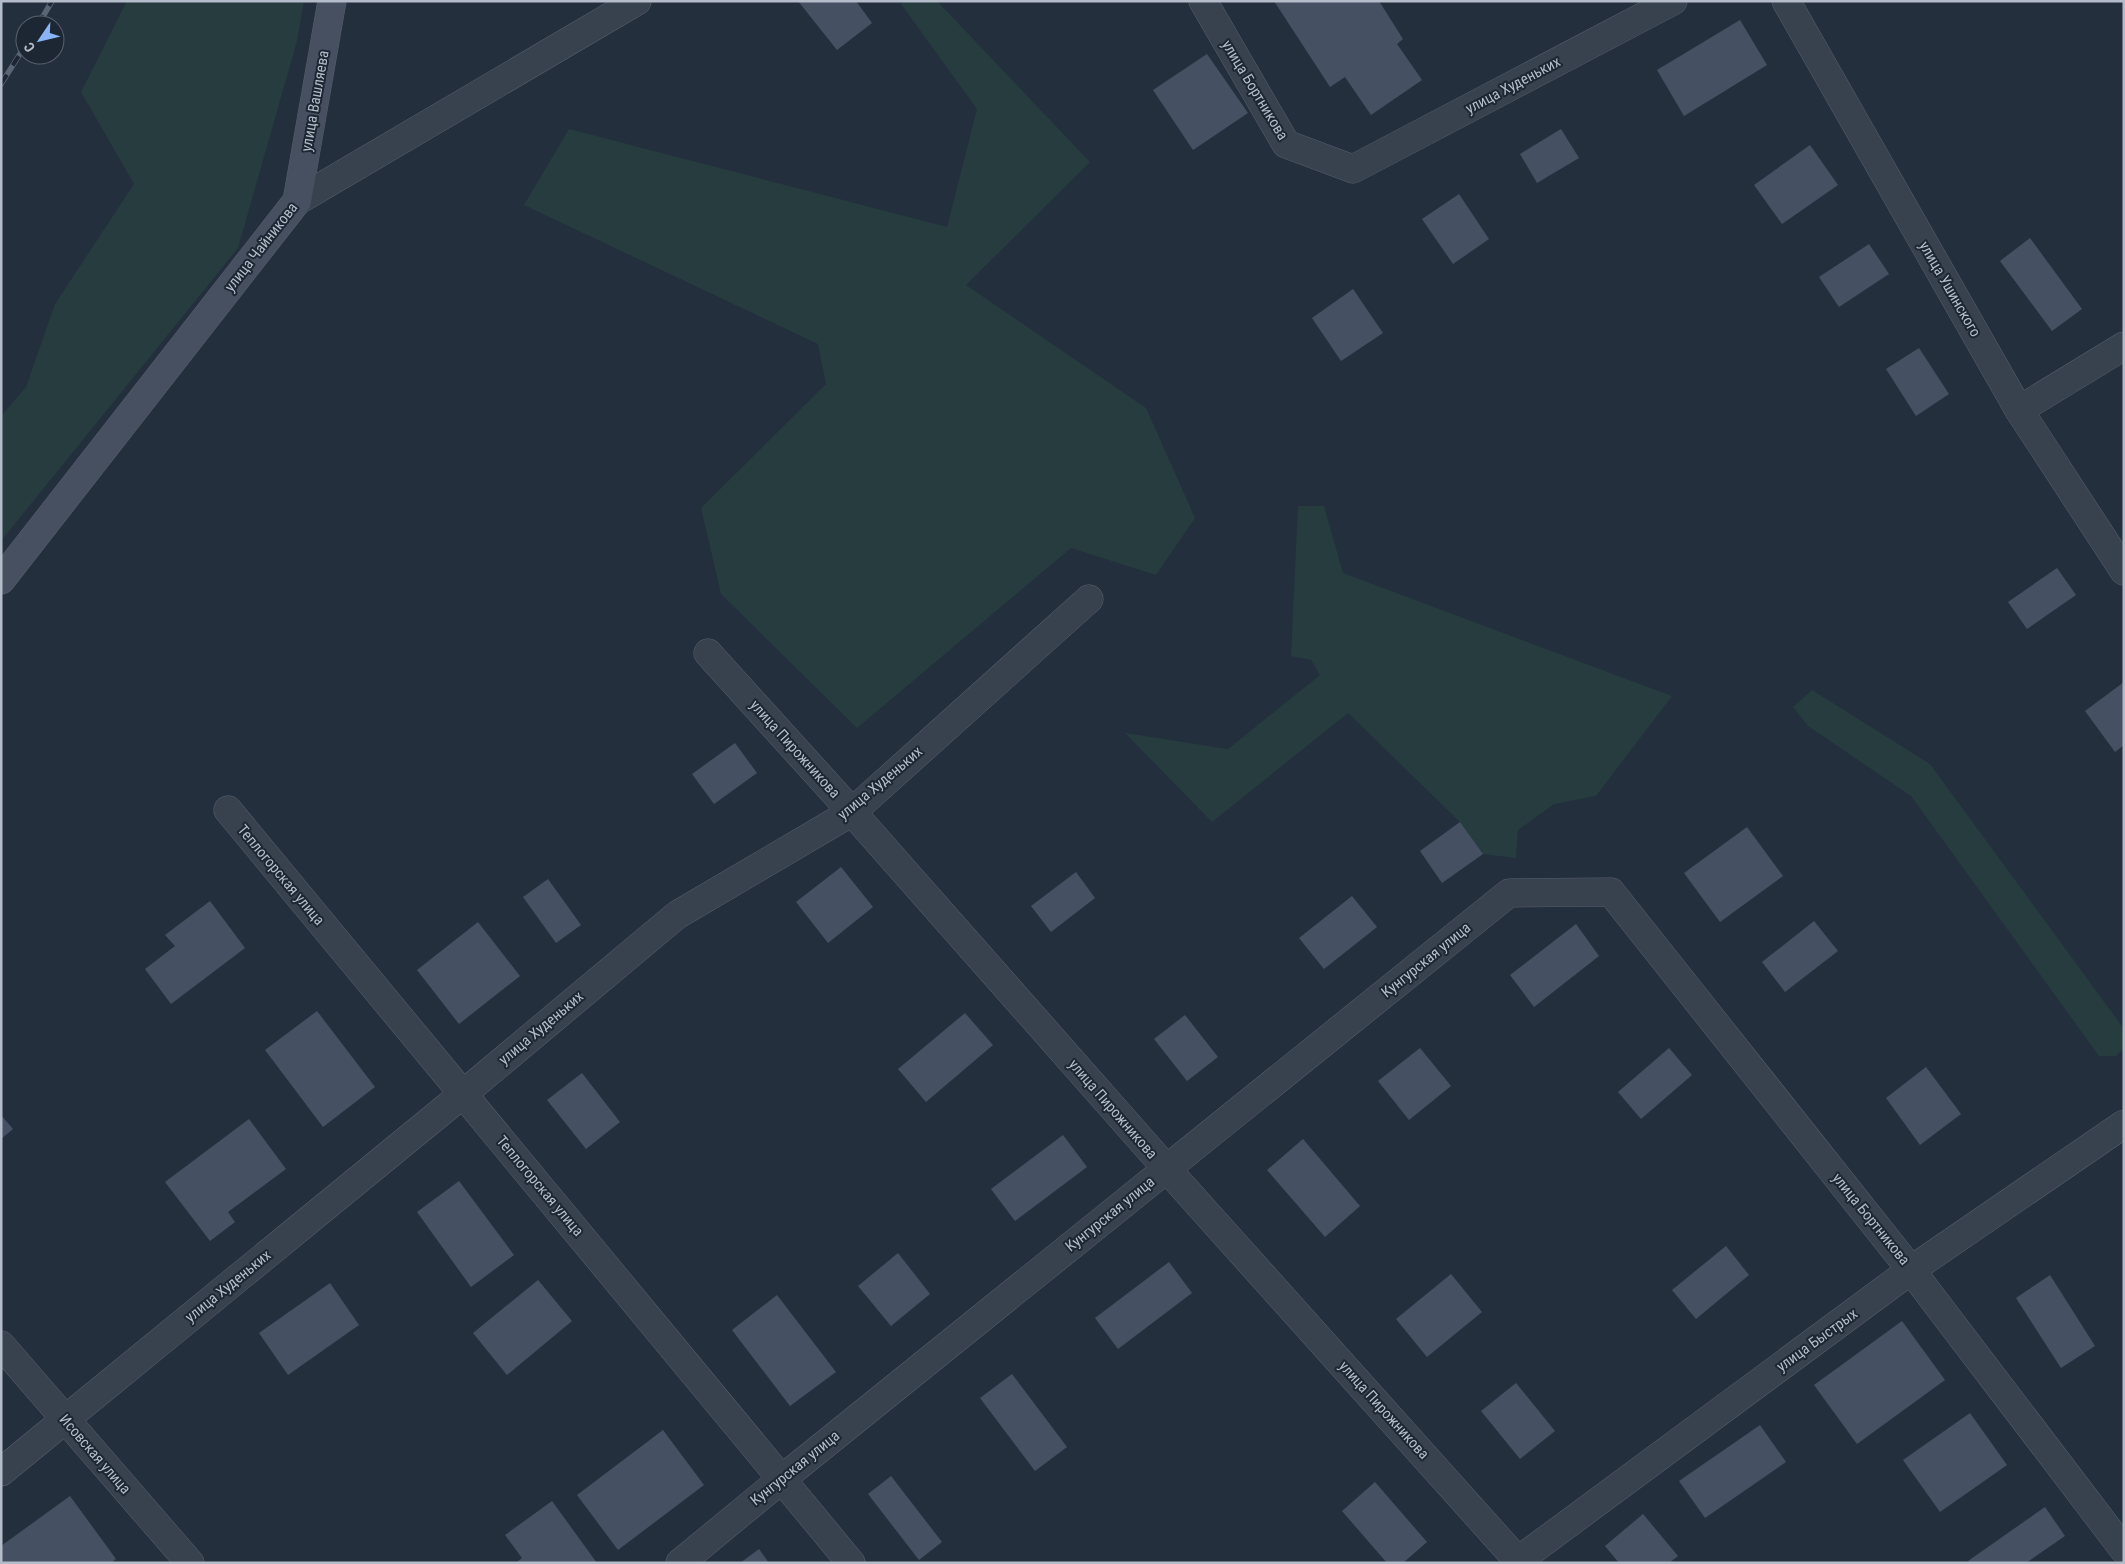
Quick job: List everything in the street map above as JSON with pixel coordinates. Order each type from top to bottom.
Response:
[{"type":"street","name":"улица Вашляева","points":[[297,200],[332,1]]},
{"type":"street","name":"улица Чайникова","points":[[1,580],[297,200],[637,1]]},
{"type":"street","name":"улица Бортникова","points":[[1203,1],[1286,144],[1353,169]]},
{"type":"street","name":"улица Худеньких","points":[[1353,169],[1673,1]]},
{"type":"street","name":"улица Ушинского","points":[[1786,1],[2019,410],[2124,571]]},
{"type":"street","points":[[2019,410],[2124,346]]},
{"type":"street","name":"улица Худеньких","points":[[1,1472],[463,1094],[677,915],[852,812],[1089,599]]},
{"type":"street","name":"улица Пирожникова","points":[[708,653],[852,812],[1166,1168],[1518,1562]]},
{"type":"street","name":"Теплогорская улица","points":[[228,810],[783,1478],[851,1563]]},
{"type":"street","name":"улица Бортникова","points":[[1611,892],[1911,1270],[2124,1550]]},
{"type":"street","name":"Кунгурская улица","points":[[680,1563],[1166,1168],[1509,893],[1611,892]]},
{"type":"street","name":"улица Быстрых","points":[[1518,1562],[1911,1270],[2124,1124]]},
{"type":"street","name":"Исовская улица","points":[[1,1345],[190,1563]]},
{"type":"green space","points":[[127,1],[304,1],[297,41],[238,248],[1,541],[1,416],[26,387],[55,304],[134,184],[81,92]]},
{"type":"green space","points":[[906,1],[937,1],[1090,162],[966,285],[1146,408],[1195,518],[1156,575],[1071,548],[857,728],[721,594],[701,508],[826,384],[818,344],[524,205],[569,129],[947,227],[977,109],[901,4]]},
{"type":"green space","points":[[1298,506],[1324,506],[1343,573],[1672,696],[1596,796],[1554,804],[1518,830],[1516,858],[1483,854],[1460,822],[1348,713],[1212,822],[1125,733],[1228,749],[1320,675],[1311,660],[1291,656]]},
{"type":"green space","points":[[1812,690],[1930,764],[2124,1029],[2124,1048],[2116,1056],[2099,1056],[1911,796],[1808,726],[1793,707]]},
{"type":"building","points":[[798,1],[856,1],[872,23],[837,50]]},
{"type":"building","points":[[1274,1],[1379,1],[1403,39],[1397,44],[1422,80],[1371,115],[1345,77],[1330,87]]},
{"type":"building","points":[[1740,20],[1767,65],[1684,116],[1657,70]]},
{"type":"building","points":[[1207,54],[1248,113],[1193,150],[1153,90]]},
{"type":"building","points":[[1561,129],[1579,158],[1537,183],[1520,154]]},
{"type":"building","points":[[1810,145],[1838,185],[1782,224],[1754,185]]},
{"type":"building","points":[[1459,194],[1489,239],[1453,264],[1422,219]]},
{"type":"building","points":[[2030,238],[2082,309],[2052,331],[2000,261]]},
{"type":"building","points":[[1869,244],[1889,274],[1839,307],[1819,277]]},
{"type":"building","points":[[1353,289],[1383,333],[1341,361],[1312,318]]},
{"type":"building","points":[[1919,348],[1949,394],[1916,416],[1886,369]]},
{"type":"building","points":[[2057,568],[2076,595],[2027,629],[2008,602]]},
{"type":"building","points":[[2124,682],[2124,745],[2115,752],[2085,711]]},
{"type":"building","points":[[735,743],[757,773],[714,804],[692,774]]},
{"type":"building","points":[[1460,822],[1483,854],[1442,883],[1420,851]]},
{"type":"building","points":[[1747,827],[1783,876],[1720,922],[1684,873]]},
{"type":"building","points":[[841,867],[873,907],[828,943],[796,902]]},
{"type":"building","points":[[1076,872],[1095,898],[1051,932],[1031,906]]},
{"type":"building","points":[[548,879],[581,925],[556,943],[523,897]]},
{"type":"building","points":[[1352,896],[1377,927],[1324,969],[1299,938]]},
{"type":"building","points":[[210,901],[245,948],[171,1004],[145,969],[175,946],[165,935]]},
{"type":"building","points":[[1814,921],[1838,951],[1785,992],[1762,962]]},
{"type":"building","points":[[478,922],[520,976],[459,1024],[417,970]]},
{"type":"building","points":[[1576,924],[1599,956],[1534,1007],[1510,975]]},
{"type":"building","points":[[317,1011],[375,1087],[323,1127],[265,1050]]},
{"type":"building","points":[[965,1013],[993,1045],[926,1102],[898,1069]]},
{"type":"building","points":[[1185,1015],[1218,1057],[1187,1081],[1154,1039]]},
{"type":"building","points":[[1420,1048],[1451,1086],[1409,1120],[1378,1081]]},
{"type":"building","points":[[1669,1048],[1692,1075],[1641,1119],[1618,1092]]},
{"type":"building","points":[[1926,1067],[1961,1114],[1920,1145],[1886,1098]]},
{"type":"building","points":[[582,1073],[620,1122],[586,1149],[547,1100]]},
{"type":"building","points":[[1,1115],[13,1129],[1,1139]]},
{"type":"building","points":[[249,1119],[286,1169],[228,1212],[235,1222],[210,1241],[165,1182]]},
{"type":"building","points":[[1063,1135],[1087,1167],[1015,1221],[991,1189]]},
{"type":"building","points":[[1303,1139],[1360,1206],[1325,1237],[1267,1170]]},
{"type":"building","points":[[459,1181],[514,1255],[471,1287],[417,1212]]},
{"type":"building","points":[[1726,1246],[1749,1275],[1696,1319],[1672,1290]]},
{"type":"building","points":[[898,1253],[930,1294],[891,1326],[858,1286]]},
{"type":"building","points":[[1169,1262],[1192,1293],[1118,1349],[1095,1318]]},
{"type":"building","points":[[1451,1274],[1482,1312],[1427,1357],[1396,1319]]},
{"type":"building","points":[[2050,1275],[2095,1346],[2061,1368],[2016,1298]]},
{"type":"building","points":[[538,1280],[572,1321],[507,1375],[473,1333]]},
{"type":"building","points":[[330,1283],[359,1325],[288,1375],[259,1333]]},
{"type":"building","points":[[777,1295],[836,1372],[790,1406],[732,1330]]},
{"type":"building","points":[[1902,1321],[1945,1380],[1857,1444],[1814,1385]]},
{"type":"building","points":[[1012,1374],[1067,1447],[1035,1471],[980,1398]]},
{"type":"building","points":[[1516,1383],[1555,1431],[1520,1459],[1481,1411]]},
{"type":"building","points":[[1970,1413],[2007,1465],[1940,1512],[1903,1460]]},
{"type":"building","points":[[1760,1425],[1786,1462],[1705,1518],[1679,1481]]},
{"type":"building","points":[[663,1430],[704,1485],[618,1550],[577,1495]]},
{"type":"building","points":[[891,1476],[942,1542],[919,1560],[868,1494]]},
{"type":"building","points":[[1375,1482],[1427,1542],[1403,1563],[1387,1563],[1342,1511]]},
{"type":"building","points":[[70,1496],[116,1559],[111,1563],[1,1563],[1,1546]]},
{"type":"building","points":[[552,1501],[597,1563],[516,1563],[522,1558],[505,1535]]},
{"type":"building","points":[[2045,1507],[2065,1536],[2026,1563],[1970,1563],[1968,1561]]},
{"type":"building","points":[[1643,1514],[1678,1556],[1669,1563],[1619,1563],[1605,1546]]},
{"type":"building","points":[[759,1549],[769,1563],[740,1563]]},
{"type":"railway","points":[[44,15],[52,1]]},
{"type":"railway","points":[[1,84],[15,62]]}]
